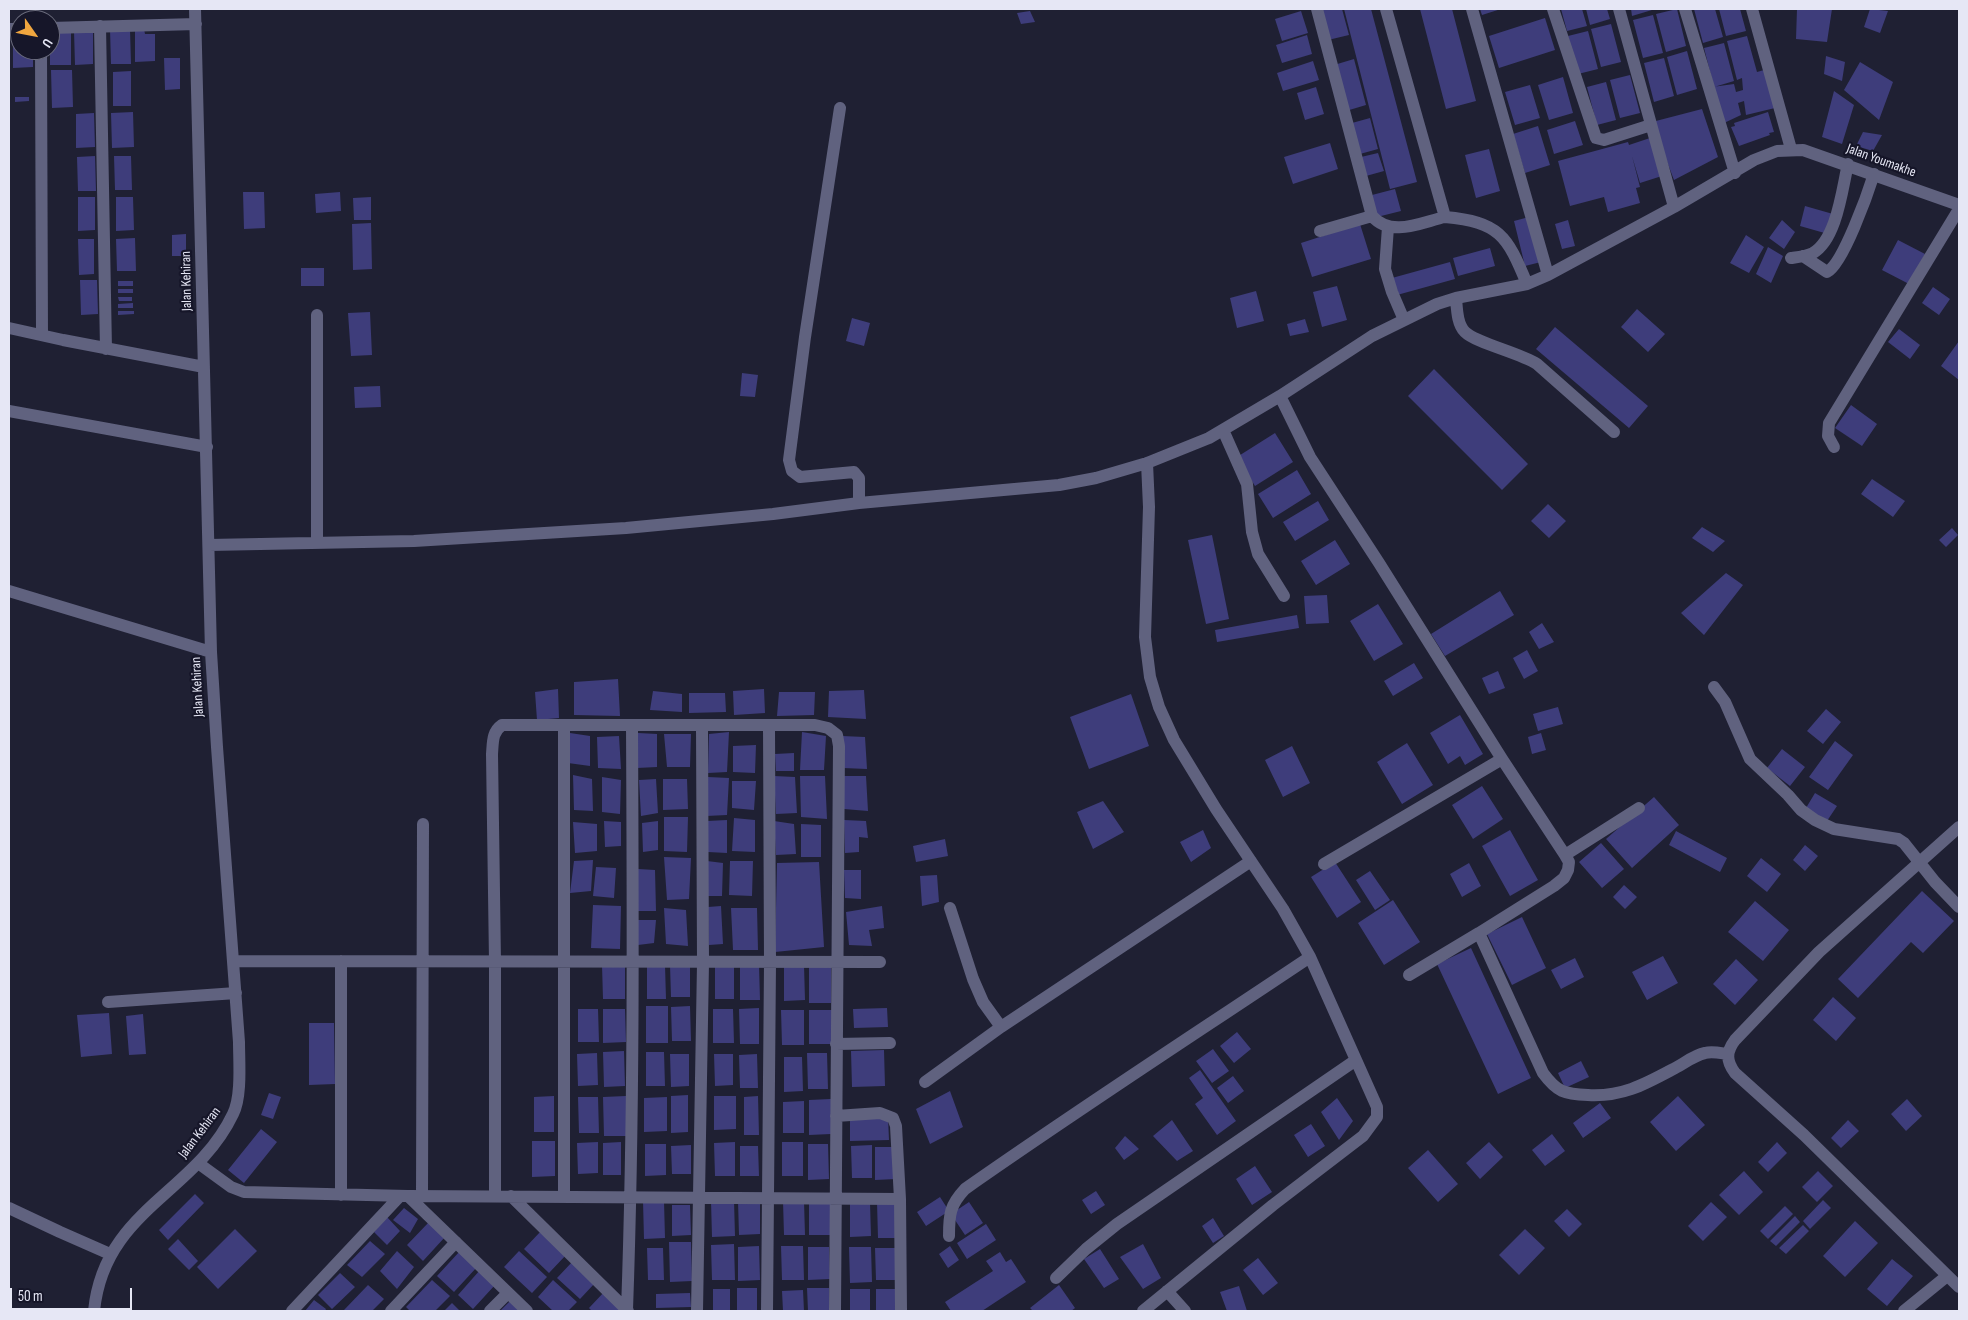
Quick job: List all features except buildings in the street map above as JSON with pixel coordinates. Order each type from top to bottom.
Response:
[{"type":"street","name":"Jalan Kehiran","points":[[94,1311],[102,1274],[110,1254],[136,1220],[198,1163],[234,1113],[240,1083],[236,993],[211,652],[195,9]]},
{"type":"street","points":[[1317,9],[1372,216],[1377,222],[1388,227],[1398,228],[1445,217],[1464,219],[1496,230],[1509,245],[1527,284]]},
{"type":"street","points":[[1386,9],[1445,217]]},
{"type":"street","points":[[1472,9],[1548,275]]},
{"type":"street","points":[[1553,9],[1596,138],[1604,140],[1652,125]]},
{"type":"street","points":[[1619,9],[1674,207]]},
{"type":"street","points":[[1685,9],[1735,173]]},
{"type":"street","points":[[209,545],[464,539],[626,528],[1059,484],[1096,478],[1147,463],[1225,435],[1285,406],[1372,336],[1436,304],[1456,298],[1527,284],[1548,275],[1735,173],[1754,160],[1777,151],[1791,149],[1752,9]]},
{"type":"street","points":[[60,28],[196,24]]},
{"type":"street","points":[[100,26],[106,349]]},
{"type":"street","points":[[42,60],[42,335]]},
{"type":"street","points":[[840,108],[805,337],[790,460],[792,471],[800,477],[854,472],[859,478],[859,503]]},
{"type":"street","name":"Jalan Youmakhe","points":[[1791,149],[1803,150],[1848,164],[1959,205]]},
{"type":"street","points":[[1848,164],[1832,229],[1827,239],[1819,249],[1811,254],[1797,257],[1827,272],[1831,270],[1842,252],[1864,204],[1874,174]]},
{"type":"street","points":[[1834,447],[1828,436],[1829,423],[1959,209]]},
{"type":"street","points":[[1320,230],[1372,216]]},
{"type":"street","points":[[1388,227],[1385,268],[1392,292],[1404,320]]},
{"type":"street","points":[[1456,298],[1459,318],[1466,333],[1538,364],[1614,432]]},
{"type":"street","points":[[317,315],[317,542]]},
{"type":"street","points":[[9,328],[106,349],[204,366]]},
{"type":"street","points":[[1285,406],[1310,458],[1380,564],[1569,862],[1564,878],[1554,886],[1409,975]]},
{"type":"street","points":[[9,411],[207,448]]},
{"type":"street","points":[[1225,435],[1247,484],[1254,543],[1258,554],[1284,596]]},
{"type":"street","points":[[1143,1311],[1273,1205],[1363,1136],[1377,1117],[1377,1107],[1310,957],[1283,909],[1216,809],[1174,740],[1159,707],[1150,677],[1145,637],[1149,507],[1147,463]]},
{"type":"street","points":[[9,591],[211,652]]},
{"type":"street","points":[[1714,687],[1725,702],[1750,759],[1801,810],[1815,820],[1834,829],[1898,839],[1904,843],[1935,882],[1959,907]]},
{"type":"street","points":[[494,1196],[496,962],[492,754],[494,735],[497,729],[502,725],[815,725],[828,728],[837,735],[838,746],[835,1311]]},
{"type":"street","points":[[564,725],[564,1197]]},
{"type":"street","points":[[627,1310],[631,1197],[633,962],[632,725]]},
{"type":"street","points":[[697,1311],[704,963],[702,726]]},
{"type":"street","points":[[767,1311],[770,963],[769,726]]},
{"type":"street","points":[[1324,864],[1502,759]]},
{"type":"street","points":[[1565,854],[1639,808]]},
{"type":"street","points":[[422,824],[422,1196]]},
{"type":"street","points":[[1959,827],[1819,952],[1735,1040],[1728,1049],[1727,1054],[1728,1062],[1735,1073],[1797,1128],[1959,1287]]},
{"type":"street","points":[[924,1082],[1001,1027],[1251,861]]},
{"type":"street","points":[[950,908],[983,1002],[1001,1027]]},
{"type":"street","points":[[1479,933],[1543,1073],[1554,1087],[1560,1090],[1571,1094],[1600,1096],[1622,1093],[1643,1086],[1705,1053],[1727,1054]]},
{"type":"street","points":[[949,1236],[950,1214],[955,1200],[965,1189],[1079,1109],[1190,1038],[1310,957]]},
{"type":"street","points":[[233,961],[880,962]]},
{"type":"street","points":[[341,961],[341,1194]]},
{"type":"street","points":[[108,1002],[236,993]]},
{"type":"street","points":[[836,1044],[890,1043]]},
{"type":"street","points":[[1056,1278],[1086,1249],[1117,1224],[1356,1060]]},
{"type":"street","points":[[836,1116],[880,1114],[893,1118],[896,1126],[900,1199],[901,1311]]},
{"type":"street","points":[[198,1163],[231,1187],[244,1192],[404,1196],[900,1199]]},
{"type":"street","points":[[404,1196],[456,1242],[526,1311]]},
{"type":"street","points":[[292,1311],[404,1196]]},
{"type":"street","points":[[511,1196],[627,1310]]},
{"type":"street","points":[[9,1208],[110,1254]]},
{"type":"street","points":[[391,1311],[456,1242]]},
{"type":"street","points":[[1904,1311],[1947,1276]]},
{"type":"street","points":[[1167,1291],[1185,1311]]},
{"type":"street","points":[[490,1311],[508,1293]]}]
